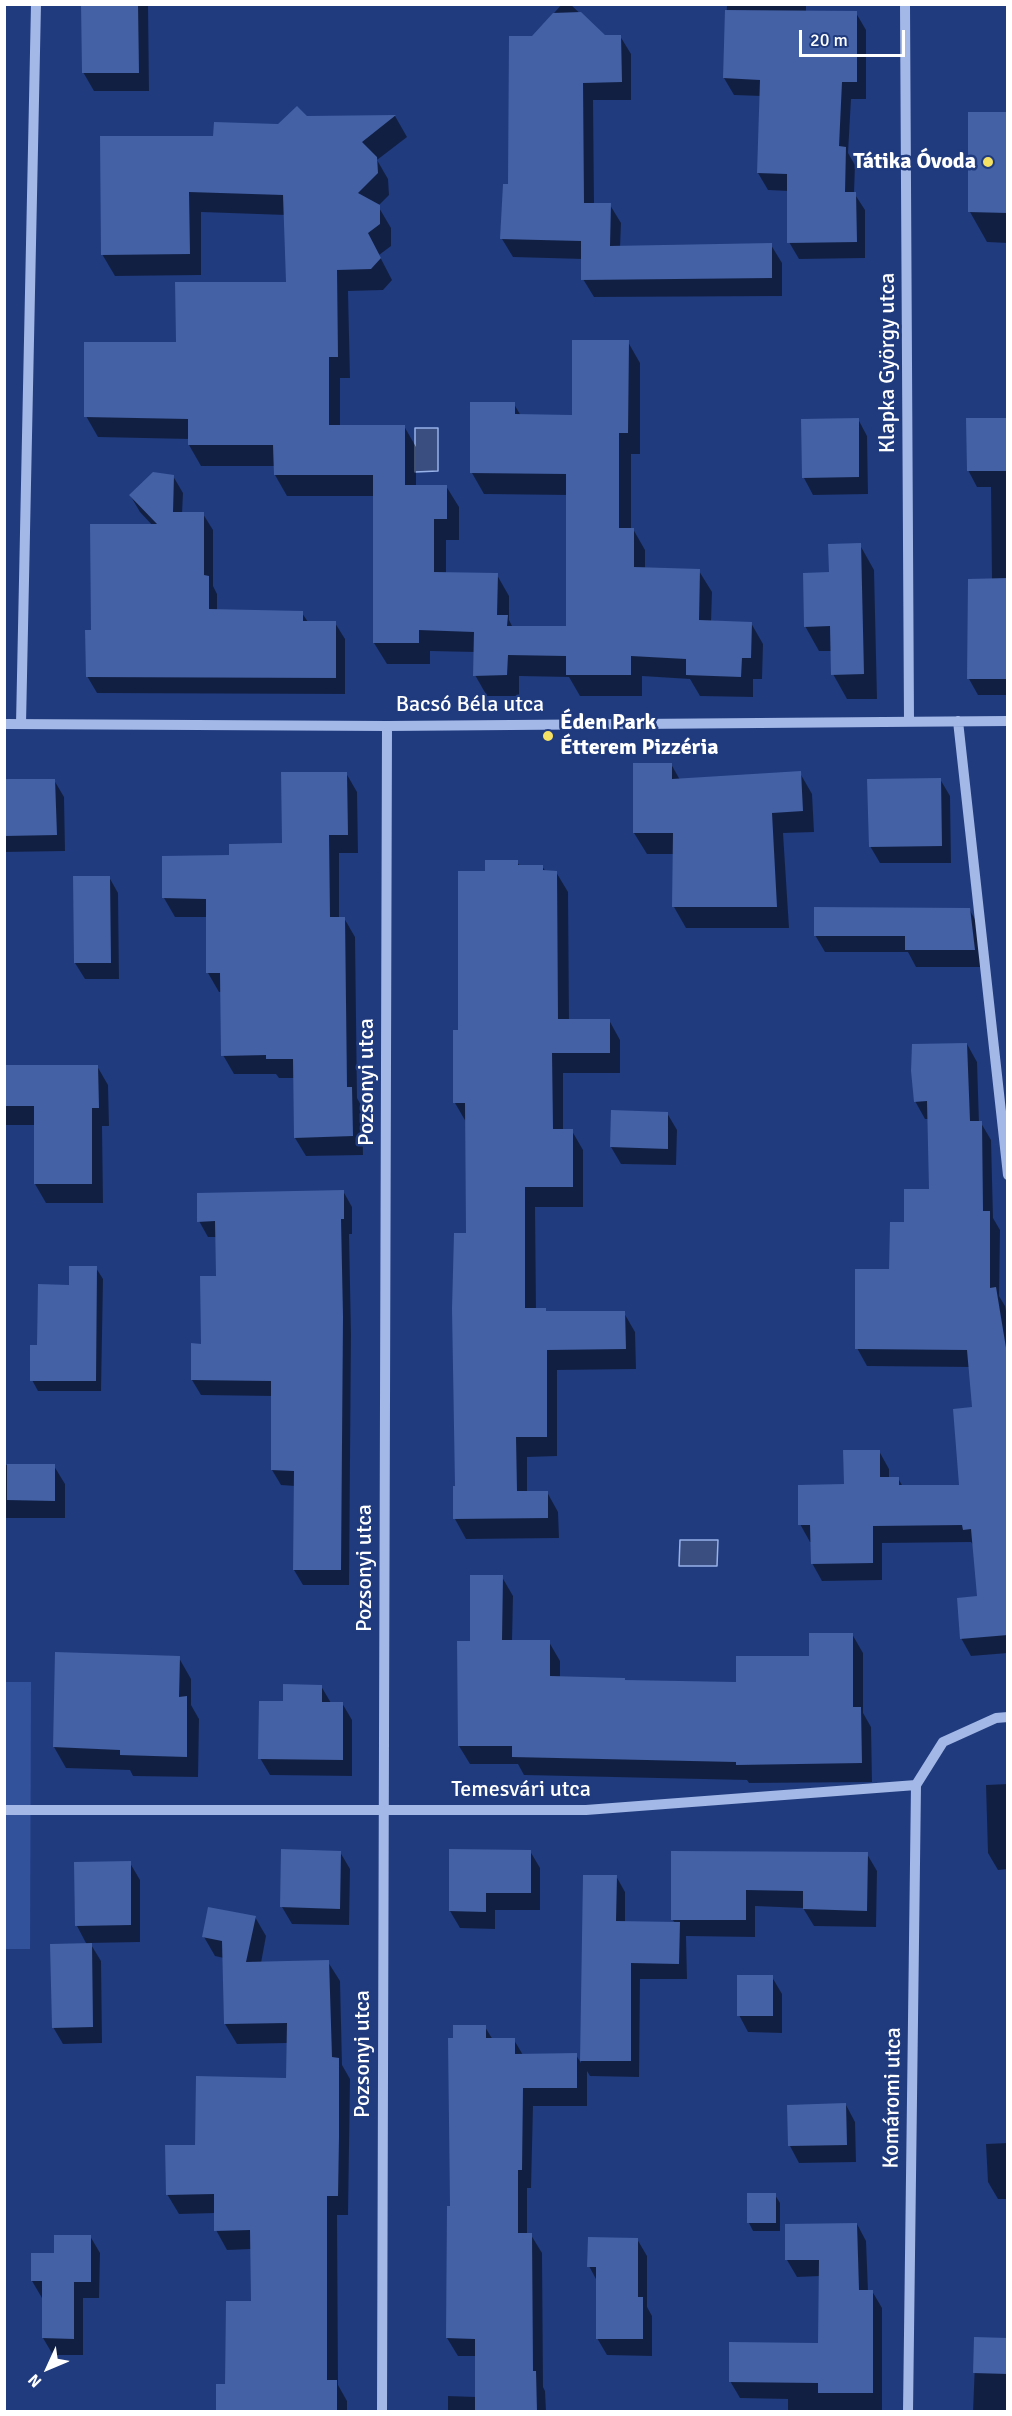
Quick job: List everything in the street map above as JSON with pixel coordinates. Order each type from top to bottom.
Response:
[{"type":"street","points":[[21,724],[36,4]]},
{"type":"street","name":"Klapka György utca","points":[[905,4],[909,721]]},
{"type":"street","points":[[958,721],[1008,1175]]},
{"type":"street","name":"Bacsó Béla utca","points":[[4,724],[387,726],[1008,721]]},
{"type":"street","name":"Pozsonyi utca","points":[[382,2412],[387,726]]},
{"type":"street","points":[[916,1785],[943,1742],[996,1718],[1008,1717]]},
{"type":"street","name":"Temesvári utca","points":[[4,1809],[586,1810],[916,1785]]},
{"type":"street","name":"Komáromi utca","points":[[908,2412],[916,1785]]},
{"type":"shaded area","points":[[415,428],[438,428],[438,471],[415,472]]},
{"type":"shaded area","points":[[680,1540],[718,1540],[717,1566],[679,1566]]},
{"type":"shaded area","points":[[4,1682],[31,1682],[30,1949],[5,1949]]},
{"type":"building","points":[[81,4],[138,4],[139,73],[82,73]]},
{"type":"building","points":[[725,10],[857,11],[857,82],[842,82],[839,146],[846,147],[845,192],[856,192],[857,242],[787,243],[787,174],[757,173],[760,80],[723,78]]},
{"type":"building","points":[[581,12],[605,35],[621,35],[622,82],[583,83],[584,203],[611,203],[610,246],[772,243],[772,278],[581,280],[581,241],[500,239],[503,184],[508,184],[509,36],[532,36],[553,13]]},
{"type":"building","points":[[297,106],[307,116],[396,115],[362,142],[377,157],[378,173],[358,193],[380,205],[380,224],[368,233],[381,258],[371,269],[337,270],[338,357],[329,357],[329,425],[405,425],[405,485],[447,485],[447,519],[434,519],[434,572],[498,573],[497,615],[508,615],[507,626],[566,626],[566,474],[470,473],[470,402],[515,402],[515,414],[572,415],[572,340],[629,340],[628,433],[619,433],[619,528],[634,528],[634,567],[700,569],[699,620],[752,622],[751,658],[742,658],[741,677],[686,675],[686,659],[631,656],[631,675],[566,675],[566,656],[508,655],[507,675],[473,676],[474,632],[419,630],[419,643],[373,643],[373,475],[274,475],[273,445],[188,445],[188,419],[84,417],[84,342],[176,342],[175,282],[286,282],[283,195],[189,192],[190,254],[101,255],[100,136],[213,136],[214,122],[278,124]]},
{"type":"building","name":"Tátika Óvoda","points":[[968,112],[1008,112],[1008,213],[968,212]]},
{"type":"building","points":[[859,418],[859,477],[802,478],[801,419]]},
{"type":"building","points":[[966,418],[1008,418],[1008,471],[967,471]]},
{"type":"building","points":[[153,472],[174,475],[173,512],[204,512],[204,575],[209,576],[209,609],[303,611],[303,621],[336,621],[336,678],[86,677],[85,630],[91,630],[90,524],[157,524],[129,495]]},
{"type":"building","points":[[861,543],[864,674],[831,675],[830,626],[804,627],[803,573],[829,572],[828,544]]},
{"type":"building","points":[[1008,578],[1008,679],[967,679],[968,579]]},
{"type":"building","points":[[633,763],[672,763],[672,779],[801,771],[803,811],[772,813],[777,907],[672,907],[673,833],[633,833]]},
{"type":"building","points":[[281,772],[347,772],[348,835],[329,835],[330,917],[345,917],[347,1087],[352,1087],[353,1136],[294,1138],[293,1059],[266,1059],[266,1055],[221,1056],[220,973],[206,973],[206,899],[162,898],[162,856],[229,855],[229,844],[282,843]]},
{"type":"building","points":[[941,778],[942,846],[869,847],[867,779]]},
{"type":"building","points":[[4,779],[55,779],[57,835],[4,836]]},
{"type":"building","points":[[485,860],[518,860],[518,865],[543,865],[543,870],[557,871],[558,1019],[610,1019],[610,1053],[552,1053],[553,1129],[573,1129],[573,1187],[525,1187],[525,1308],[546,1308],[546,1311],[625,1311],[626,1349],[547,1350],[547,1437],[516,1437],[517,1491],[548,1491],[548,1518],[453,1519],[453,1486],[455,1486],[452,1309],[454,1233],[466,1233],[465,1103],[453,1103],[453,1030],[458,1030],[458,871],[485,871]]},
{"type":"building","points":[[73,876],[110,876],[111,963],[74,963]]},
{"type":"building","points":[[814,907],[970,908],[975,950],[905,950],[905,936],[814,936]]},
{"type":"building","points":[[967,1043],[970,1121],[982,1121],[983,1211],[990,1211],[990,1288],[996,1287],[1008,1360],[1008,1635],[960,1639],[957,1598],[977,1596],[971,1529],[963,1530],[962,1525],[873,1526],[873,1563],[811,1564],[810,1525],[798,1525],[798,1485],[844,1484],[843,1450],[880,1450],[880,1477],[899,1477],[899,1485],[959,1485],[953,1409],[972,1407],[967,1350],[855,1349],[855,1269],[889,1269],[890,1222],[904,1222],[904,1189],[929,1189],[927,1101],[914,1102],[911,1071],[912,1044]]},
{"type":"building","points":[[4,1065],[98,1065],[99,1108],[92,1108],[92,1184],[34,1184],[34,1106],[4,1106]]},
{"type":"building","points":[[611,1110],[668,1112],[668,1149],[610,1147]]},
{"type":"building","points":[[344,1190],[344,1219],[341,1219],[343,1317],[341,1570],[293,1570],[294,1471],[271,1470],[271,1381],[191,1380],[191,1343],[201,1344],[200,1276],[216,1276],[215,1221],[197,1222],[197,1193]]},
{"type":"building","points":[[69,1266],[97,1266],[96,1381],[30,1381],[30,1345],[37,1345],[38,1284],[69,1285]]},
{"type":"building","points":[[7,1464],[55,1464],[55,1501],[7,1500]]},
{"type":"building","points":[[470,1575],[503,1575],[502,1640],[550,1640],[550,1676],[736,1682],[736,1656],[809,1656],[809,1633],[853,1633],[853,1707],[861,1707],[862,1763],[736,1765],[736,1762],[512,1757],[512,1746],[458,1746],[457,1641],[470,1641]]},
{"type":"building","points":[[55,1652],[180,1656],[179,1697],[187,1696],[187,1757],[120,1755],[120,1750],[53,1747]]},
{"type":"building","points":[[283,1684],[322,1685],[322,1702],[343,1702],[343,1760],[258,1759],[259,1701],[283,1701]]},
{"type":"building","points":[[281,1849],[341,1851],[340,1909],[280,1907]]},
{"type":"building","points":[[449,1849],[531,1850],[531,1893],[486,1893],[486,1912],[449,1911]]},
{"type":"building","points":[[671,1851],[868,1852],[867,1911],[803,1909],[803,1891],[746,1890],[746,1920],[671,1920]]},
{"type":"building","points":[[131,1861],[131,1925],[75,1926],[74,1862]]},
{"type":"building","points":[[583,1875],[617,1875],[616,1921],[680,1922],[679,1964],[631,1963],[631,2061],[580,2061]]},
{"type":"building","points":[[208,1907],[256,1916],[246,1962],[329,1960],[332,2057],[339,2058],[339,2137],[338,2196],[327,2196],[327,2380],[337,2380],[337,2412],[216,2412],[216,2384],[225,2384],[226,2301],[251,2301],[250,2230],[214,2231],[214,2194],[166,2195],[165,2145],[195,2145],[196,2076],[286,2078],[287,2023],[224,2024],[222,1941],[202,1937]]},
{"type":"building","points":[[92,1943],[93,2027],[52,2028],[50,1944]]},
{"type":"building","points":[[737,1975],[773,1975],[773,2016],[737,2016]]},
{"type":"building","points":[[453,2025],[486,2025],[486,2038],[515,2038],[515,2054],[577,2053],[577,2088],[523,2088],[522,2170],[518,2170],[518,2233],[532,2233],[533,2371],[536,2371],[537,2412],[475,2412],[475,2339],[446,2338],[447,2206],[450,2206],[448,2038],[453,2038]]},
{"type":"building","points":[[846,2103],[847,2145],[788,2146],[787,2105]]},
{"type":"building","points":[[747,2193],[776,2193],[776,2223],[747,2223]]},
{"type":"building","points":[[857,2223],[859,2290],[873,2290],[873,2393],[818,2393],[818,2383],[729,2382],[729,2342],[818,2343],[819,2260],[785,2260],[785,2224]]},
{"type":"building","points":[[54,2235],[91,2235],[91,2282],[74,2282],[74,2339],[42,2338],[42,2281],[31,2281],[31,2253],[54,2253]]},
{"type":"building","points":[[588,2237],[638,2238],[638,2297],[643,2297],[643,2339],[596,2339],[596,2267],[587,2267]]},
{"type":"building","points":[[974,2337],[1008,2338],[1008,2374],[973,2373]]},
{"type":"place","name":"Tátika Óvoda","points":[[988,162]]},
{"type":"place","name":"Éden Park Étterem Pizzéria","points":[[548,736]]}]
